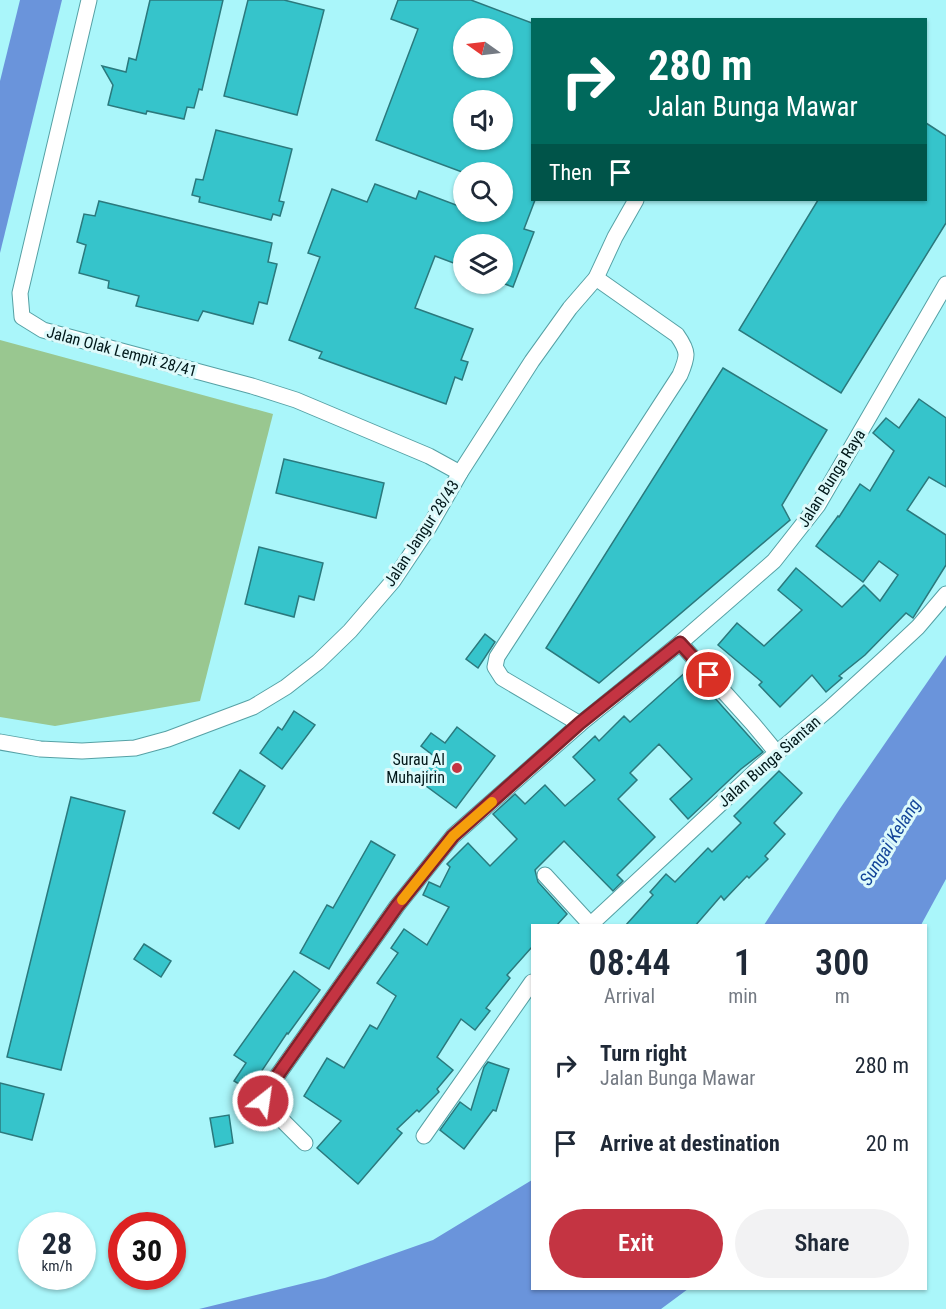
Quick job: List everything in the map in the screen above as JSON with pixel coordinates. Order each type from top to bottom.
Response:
[{"type":"street","name":"Jalan Olak Lempit 28/41","points":[[89,0],[20,293],[22,317],[43,330],[296,400],[429,456],[460,473]]},
{"type":"street","name":"Jalan Jangur 28/43","points":[[0,742],[40,749],[82,751],[135,748],[168,739],[253,707],[286,687],[318,662],[350,631],[393,581],[532,361],[570,308],[596,278],[635,201]]},
{"type":"street","points":[[580,723],[502,678],[495,667],[497,657],[680,375],[686,360],[686,348],[677,335],[596,278]]},
{"type":"street","name":"Jalan Bunga Raya","points":[[305,1143],[263,1101],[263,1096],[397,906],[453,836],[580,723],[680,643],[774,561],[818,505],[946,284]]},
{"type":"street","name":"Jalan Bunga Siantan","points":[[590,924],[918,627],[946,594]]},
{"type":"street","points":[[680,643],[777,753]]},
{"type":"street","points":[[545,875],[588,924]]},
{"type":"street","points":[[424,1136],[531,983]]},
{"type":"green space","points":[[0,340],[273,414],[200,701],[55,726],[0,717]]},
{"type":"water","points":[[20,0],[62,0],[0,253],[0,81]]},
{"type":"water","name":"Sungai Kelang","points":[[946,655],[946,879],[922,924],[765,924],[839,810]]},
{"type":"water","points":[[531,1181],[531,1290],[687,1290],[661,1309],[199,1309],[325,1278],[433,1240]]},
{"type":"building","points":[[150,0],[223,0],[202,90],[199,89],[194,108],[187,107],[184,119],[147,111],[146,114],[108,105],[113,85],[102,66],[126,72],[129,58],[136,60]]},
{"type":"building","points":[[248,0],[284,0],[324,10],[297,115],[224,96]]},
{"type":"building","points":[[398,0],[471,0],[531,23],[531,201],[535,201],[524,229],[534,232],[513,287],[513,234],[453,234],[453,263],[435,256],[415,308],[473,329],[461,360],[468,362],[462,380],[455,377],[446,404],[319,358],[322,352],[289,340],[320,257],[308,253],[332,189],[367,202],[375,184],[416,199],[419,191],[453,204],[453,222],[513,222],[513,162],[453,162],[453,169],[376,140],[418,29],[391,19]]},
{"type":"building","points":[[927,124],[946,136],[946,223],[841,393],[739,330],[817,201],[927,201]]},
{"type":"building","points":[[216,130],[292,149],[279,201],[284,202],[280,216],[273,214],[271,220],[199,202],[200,197],[192,195],[196,179],[203,180]]},
{"type":"building","points":[[99,201],[272,243],[268,262],[277,264],[267,304],[259,302],[253,324],[203,311],[198,321],[136,306],[139,296],[108,288],[109,281],[79,273],[86,245],[77,242],[84,214],[95,216]]},
{"type":"building","points":[[723,368],[827,430],[782,505],[790,520],[599,683],[546,648]]},
{"type":"building","points":[[919,399],[946,418],[946,487],[929,477],[907,510],[946,535],[946,565],[913,618],[906,613],[865,655],[839,676],[842,678],[826,692],[812,675],[780,707],[759,685],[762,682],[718,645],[737,623],[764,646],[802,610],[778,590],[796,568],[842,607],[864,585],[880,601],[898,575],[879,561],[863,582],[816,546],[839,517],[860,484],[870,491],[894,451],[873,433],[886,418],[899,428]]},
{"type":"building","points":[[284,459],[384,483],[376,518],[276,493]]},
{"type":"building","points":[[259,547],[323,563],[314,600],[299,596],[294,617],[245,604]]},
{"type":"building","points":[[485,634],[495,642],[478,668],[466,659]]},
{"type":"building","points":[[689,669],[763,752],[741,769],[688,819],[670,799],[692,779],[659,744],[630,773],[637,780],[618,799],[655,837],[617,875],[623,881],[613,891],[564,841],[535,870],[538,882],[567,914],[558,924],[531,924],[531,948],[507,975],[510,978],[486,1008],[490,1011],[475,1030],[461,1019],[437,1057],[453,1070],[437,1089],[439,1092],[397,1129],[402,1133],[358,1184],[317,1148],[341,1121],[304,1096],[327,1058],[344,1068],[370,1025],[377,1029],[396,996],[377,983],[398,953],[391,948],[404,929],[427,945],[449,907],[423,895],[429,882],[440,887],[450,867],[447,864],[468,843],[490,866],[517,839],[493,814],[515,794],[525,804],[545,785],[565,806],[595,780],[573,757],[595,736],[599,741],[624,716],[630,722]]},
{"type":"building","points":[[294,711],[315,725],[282,769],[260,753],[278,727],[282,730]]},
{"type":"building","name":"Surau Al Muhajirin","points":[[457,727],[495,756],[456,808],[418,780],[435,757],[421,746],[431,733],[445,743]]},
{"type":"building","points":[[240,770],[265,786],[239,829],[213,813]]},
{"type":"building","points":[[779,771],[802,793],[774,823],[785,834],[765,856],[768,859],[749,878],[747,876],[724,900],[721,896],[697,924],[627,924],[653,895],[650,892],[666,874],[675,882],[708,848],[712,852],[741,823],[734,816]]},
{"type":"building","points":[[71,797],[125,811],[61,1070],[7,1057]]},
{"type":"building","points":[[371,841],[395,855],[329,969],[300,953],[327,905],[333,908]]},
{"type":"building","points":[[144,944],[171,961],[161,977],[134,959]]},
{"type":"building","points":[[294,971],[320,990],[287,1033],[249,1090],[234,1081],[246,1063],[234,1055]]},
{"type":"building","points":[[488,1062],[509,1069],[496,1111],[493,1110],[464,1149],[440,1130],[460,1102],[471,1110],[484,1067]]},
{"type":"building","points":[[0,1083],[44,1094],[32,1140],[0,1132]]},
{"type":"building","points":[[229,1115],[233,1143],[215,1147],[210,1118]]},
{"type":"slow traffic","points":[[402,900],[453,836],[492,802]]},
{"type":"place","name":"Surau Al Muhajirin","points":[[457,768]]},
{"type":"route","points":[[263,1101],[263,1096],[397,906],[453,836],[580,723],[680,643],[709,675]]}]
